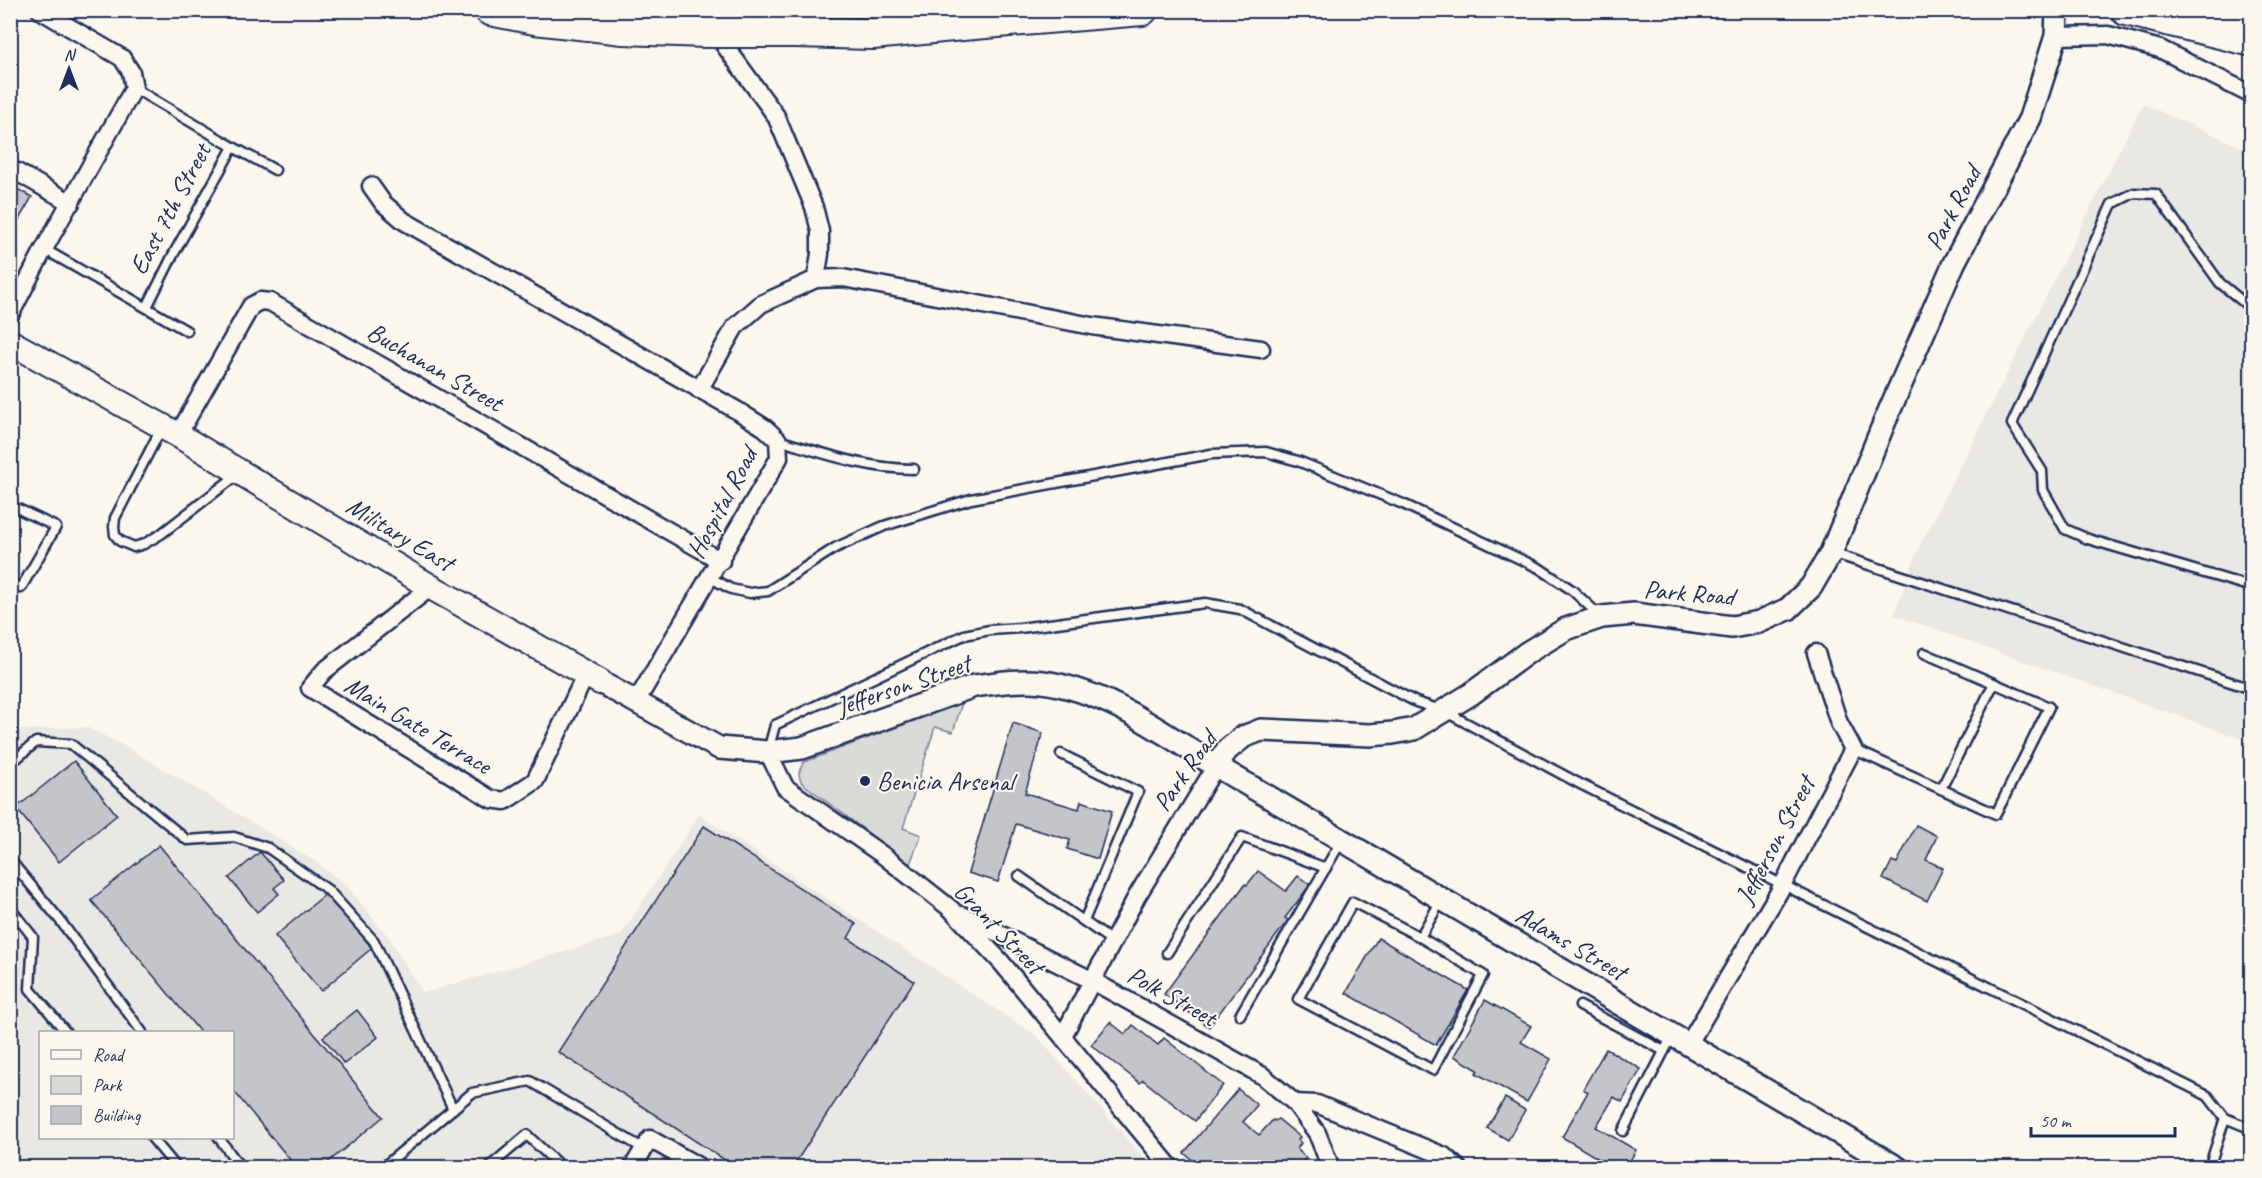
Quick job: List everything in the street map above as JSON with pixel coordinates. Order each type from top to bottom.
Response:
[{"type":"highway","points":[[490,10],[535,19],[623,29],[873,34],[1142,10]]},
{"type":"highway","points":[[795,32],[934,10]]},
{"type":"highway","points":[[2126,10],[2252,41]]},
{"type":"main road","name":"Military East","points":[[10,342],[170,431],[431,587],[593,678]]},
{"type":"street","points":[[10,315],[44,249],[134,88],[131,72],[123,58],[40,10]]},
{"type":"street","points":[[699,10],[776,116],[814,207],[818,223],[820,254],[816,279]]},
{"type":"street","name":"Park Road","points":[[1063,1036],[1137,896],[1216,766],[1227,750],[1244,736],[1261,730],[1370,735],[1414,729],[1471,694],[1528,652],[1566,629],[1602,617],[1634,614],[1732,627],[1759,622],[1788,609],[1811,587],[1832,553],[1887,416],[1954,263],[2030,118],[2056,36],[2057,10]]},
{"type":"street","points":[[2217,10],[2252,25]]},
{"type":"street","points":[[2056,36],[2108,35],[2160,49],[2252,95]]},
{"type":"street","points":[[10,168],[71,203]]},
{"type":"street","points":[[371,186],[383,203],[404,220],[699,390],[735,327],[747,315],[776,296],[816,279],[843,278],[1092,326],[1261,349]]},
{"type":"street","name":"Buchanan Street","points":[[170,431],[251,306],[260,301],[270,302],[721,561]]},
{"type":"street","name":"Hospital Road","points":[[636,702],[721,561],[779,458],[778,440],[765,428],[699,390]]},
{"type":"street","name":"Main Gate Terrace","points":[[431,587],[324,671],[310,688],[491,799],[505,801],[535,781],[593,678]]},
{"type":"street","points":[[1816,653],[1839,723],[1853,749]]},
{"type":"street","name":"Military East","points":[[593,678],[719,748],[768,752]]},
{"type":"street","name":"Jefferson Street","points":[[768,752],[802,748],[974,686],[998,682],[1041,682],[1083,690],[1126,710],[1216,766]]},
{"type":"street","name":"Jefferson Street","points":[[1675,1043],[1783,885],[1853,749]]},
{"type":"street","name":"Grant Street","points":[[768,752],[785,787],[884,856],[951,909],[1001,962],[1171,1167]]},
{"type":"street","name":"Adams Street","points":[[1216,766],[1442,898],[1675,1043],[1898,1167]]},
{"type":"street","name":"Polk Street","points":[[951,909],[1091,980],[1263,1076],[1295,1102],[1317,1133],[1331,1167]]},
{"type":"street","points":[[1295,1102],[1317,1104],[1444,1156],[1458,1167]]},
{"type":"street","points":[[632,1167],[647,1144],[701,1167]]},
{"type":"lane","name":"East 7th Street","points":[[134,88],[234,147],[173,255],[147,307]]},
{"type":"lane","points":[[234,147],[275,170]]},
{"type":"lane","points":[[2252,309],[2220,283],[2156,194],[2134,193],[2112,204],[2012,424],[2042,471],[2043,490],[2065,529],[2088,539],[2252,586]]},
{"type":"lane","points":[[44,249],[187,330]]},
{"type":"lane","points":[[170,431],[115,519],[115,535],[120,541],[134,547],[144,544],[161,534],[240,473]]},
{"type":"lane","points":[[778,440],[848,461],[890,469],[914,469]]},
{"type":"lane","points":[[711,578],[731,589],[750,593],[768,591],[835,548],[884,526],[971,499],[1211,454],[1266,452],[1298,461],[1403,504],[1539,568],[1572,590],[1602,617]]},
{"type":"lane","points":[[10,583],[21,588],[56,527],[11,505]]},
{"type":"lane","points":[[1832,553],[2252,689]]},
{"type":"lane","points":[[768,752],[775,725],[964,635],[1205,603],[1240,609],[1416,702],[1444,711],[1582,785],[2208,1096],[2224,1118],[2252,1129]]},
{"type":"lane","points":[[1853,749],[1996,814],[2049,707],[1924,653]]},
{"type":"lane","points":[[1941,789],[1994,683]]},
{"type":"lane","points":[[10,764],[36,742],[71,744],[187,840],[234,837],[268,848],[328,890],[374,941],[453,1109]]},
{"type":"lane","points":[[1061,754],[1137,792],[1084,921]]},
{"type":"lane","points":[[1167,953],[1242,837],[1326,868]]},
{"type":"lane","points":[[1240,1015],[1342,840]]},
{"type":"lane","points":[[10,860],[58,919],[141,1031]]},
{"type":"lane","points":[[1019,876],[1113,941]]},
{"type":"lane","points":[[1420,937],[1442,898]]},
{"type":"lane","points":[[1353,902],[1420,937],[1483,975],[1432,1070],[1298,999],[1353,902]]},
{"type":"lane","points":[[10,908],[33,937],[30,989],[65,1031]]},
{"type":"lane","points":[[1580,1006],[1675,1043],[1623,1131]]},
{"type":"lane","points":[[382,1167],[472,1093],[530,1081],[647,1144]]},
{"type":"lane","points":[[2210,1167],[2224,1118]]},
{"type":"lane","points":[[488,1167],[528,1135],[562,1167]]},
{"type":"lane","points":[[154,1139],[177,1167]]},
{"type":"lane","points":[[220,1139],[241,1167]]},
{"type":"shaded area","points":[[2143,104],[2251,151],[2251,742],[1894,615],[1917,552]]},
{"type":"shaded area","points":[[86,727],[125,746],[248,820],[319,864],[346,885],[390,939],[423,993],[621,935],[699,815],[1037,1036],[1152,1167],[11,1167],[10,730]]},
{"type":"green space","points":[[962,703],[953,732],[935,727],[903,828],[921,835],[910,864],[800,780],[799,772],[804,762]]},
{"type":"building","points":[[10,185],[32,197],[10,235]]},
{"type":"building","points":[[1013,723],[1043,733],[1025,793],[1079,809],[1081,801],[1112,811],[1098,859],[1067,849],[1070,840],[1016,824],[998,882],[968,873]]},
{"type":"building","points":[[74,761],[117,815],[59,862],[16,808]]},
{"type":"building","points":[[1916,825],[1937,836],[1926,860],[1943,868],[1927,901],[1883,879],[1892,861],[1897,863]]},
{"type":"building","points":[[704,826],[856,924],[848,938],[914,981],[792,1168],[737,1168],[558,1052]]},
{"type":"building","points":[[159,845],[383,1117],[321,1168],[297,1168],[234,1091],[234,1031],[199,1031],[91,900]]},
{"type":"building","points":[[260,852],[284,880],[274,888],[279,894],[257,912],[229,878]]},
{"type":"building","points":[[1258,871],[1286,891],[1298,876],[1310,885],[1285,918],[1288,920],[1209,1027],[1164,994],[1245,884],[1247,885]]},
{"type":"building","points":[[327,893],[372,948],[321,991],[275,936]]},
{"type":"building","points":[[1378,938],[1468,990],[1436,1045],[1346,993]]},
{"type":"building","points":[[1485,1000],[1531,1026],[1521,1042],[1551,1059],[1527,1102],[1476,1073],[1478,1070],[1454,1056]]},
{"type":"building","points":[[357,1010],[378,1037],[344,1064],[323,1037]]},
{"type":"building","points":[[1110,1022],[1125,1034],[1133,1025],[1158,1045],[1164,1038],[1223,1085],[1195,1121],[1143,1080],[1140,1083],[1091,1045]]},
{"type":"building","points":[[1606,1049],[1641,1069],[1622,1102],[1614,1097],[1596,1127],[1636,1150],[1626,1168],[1614,1168],[1562,1137],[1588,1092],[1583,1089]]},
{"type":"building","points":[[1238,1089],[1257,1105],[1243,1122],[1259,1135],[1273,1120],[1278,1119],[1300,1137],[1298,1140],[1301,1143],[1297,1149],[1306,1158],[1298,1168],[1194,1168],[1197,1164],[1184,1153]]},
{"type":"building","points":[[1505,1098],[1525,1110],[1508,1140],[1487,1128]]},
{"type":"place","name":"Benicia Arsenal","points":[[865,781]]}]
